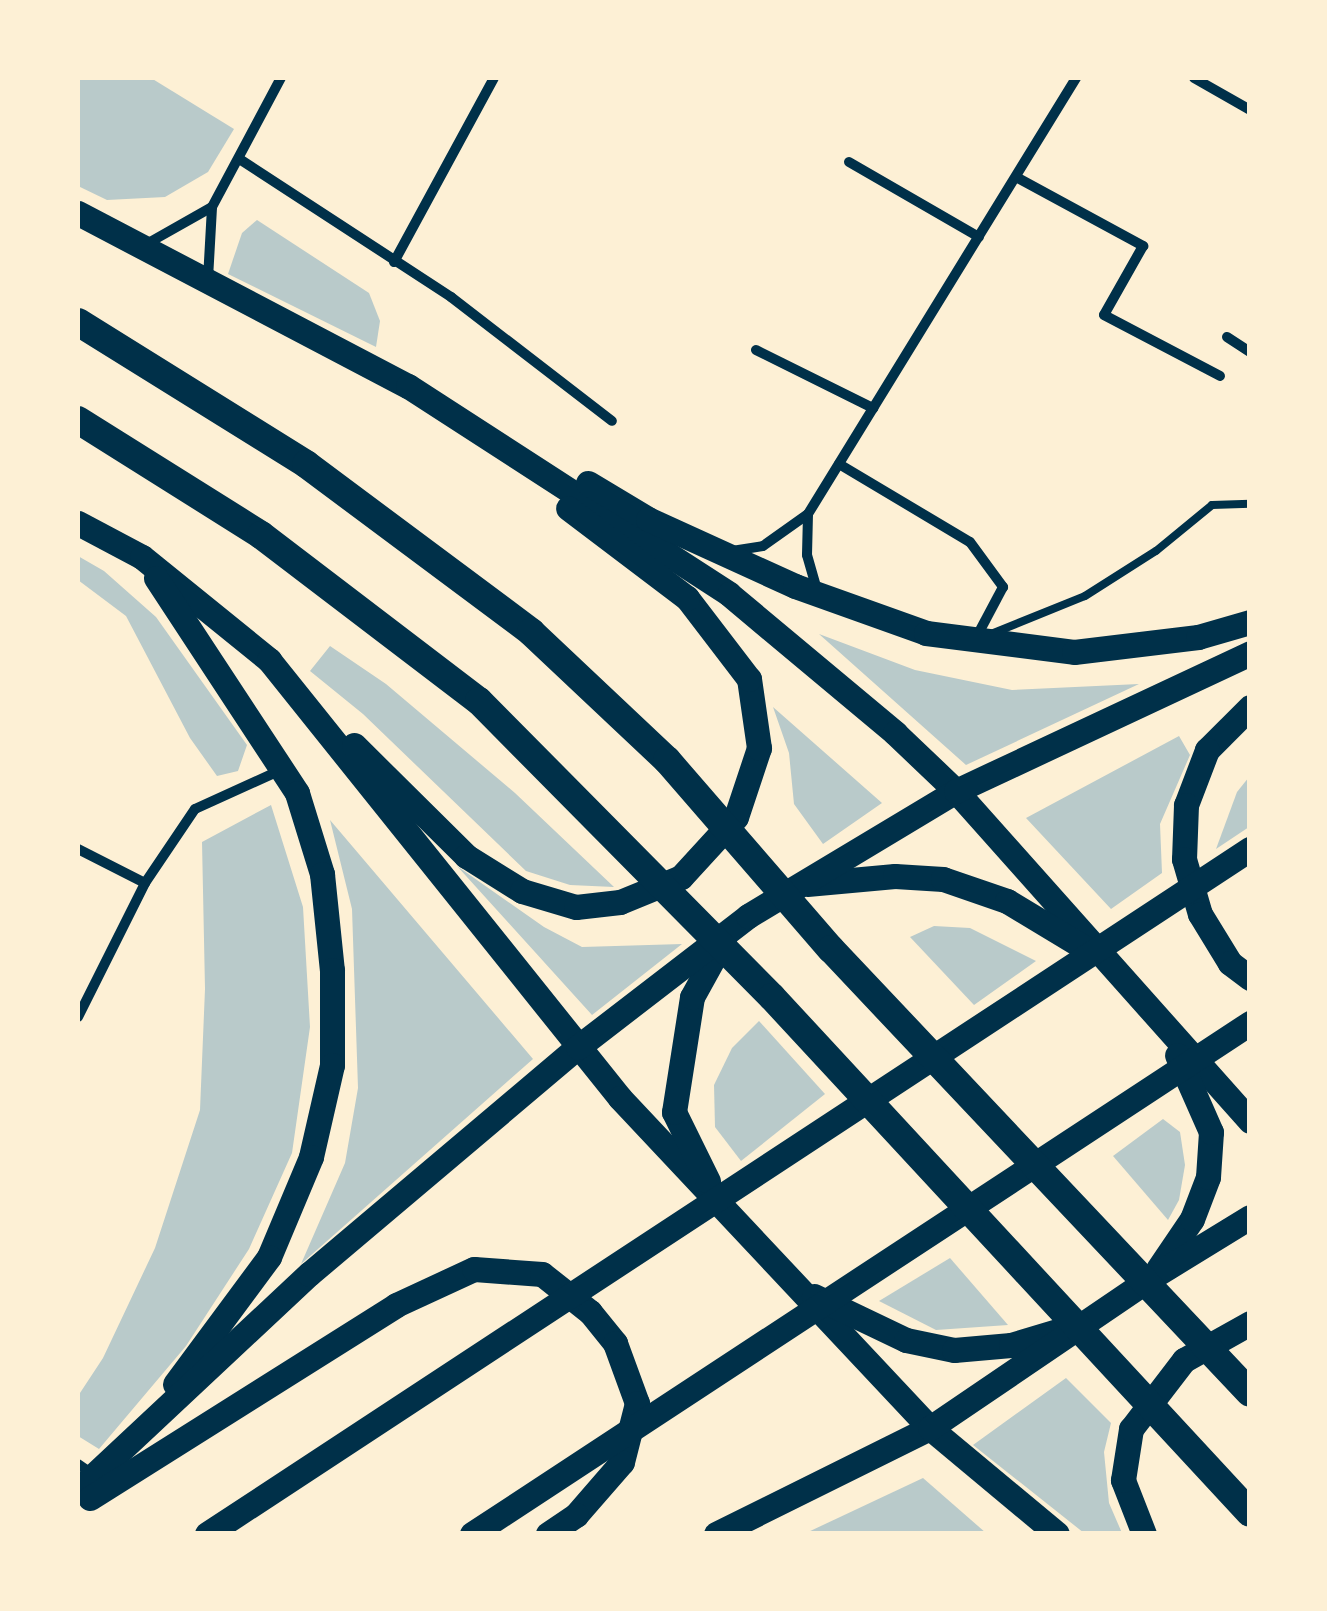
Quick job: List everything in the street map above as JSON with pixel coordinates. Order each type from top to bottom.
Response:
[{"type":"highway","points":[[78,322],[215,404],[380,516],[531,632],[667,760],[832,949],[1250,1393]]},
{"type":"highway","points":[[78,420],[261,535],[340,591],[479,701],[606,824],[772,996],[1250,1513]]},
{"type":"main road","points":[[78,212],[494,428],[648,519],[818,594],[926,634],[1074,652],[1198,637],[1250,622]]},
{"type":"main road","points":[[78,523],[142,557],[269,660],[466,856],[522,891],[576,907],[620,902],[681,877],[736,817],[758,748],[749,679],[687,598],[408,386]]},
{"type":"main road","points":[[408,386],[728,594],[896,732],[956,790],[1247,1118]]},
{"type":"main road","points":[[91,1473],[216,1334],[270,1257],[311,1157],[332,1065],[332,970],[322,874],[297,793],[142,557]]},
{"type":"main road","points":[[91,1473],[309,1274],[578,1047],[729,931],[956,790],[1250,654]]},
{"type":"main road","points":[[269,660],[620,1098],[930,1428],[1056,1534]]},
{"type":"main road","points":[[1250,707],[1206,750],[1186,805],[1184,859],[1200,914],[1230,963],[1250,978]]},
{"type":"main road","points":[[208,1534],[1250,849]]},
{"type":"main road","points":[[800,885],[896,876],[944,879],[1006,902],[1107,960]]},
{"type":"main road","points":[[722,1208],[674,1112],[692,997],[729,931]]},
{"type":"main road","points":[[1152,1011],[1192,1081],[1211,1132],[1208,1177],[1192,1219],[1152,1277]]},
{"type":"main road","points":[[472,1534],[1250,1023]]},
{"type":"main road","points":[[716,1534],[930,1428],[1152,1277],[1250,1218]]},
{"type":"main road","points":[[78,1505],[396,1306],[474,1269],[542,1274],[590,1312],[615,1343],[637,1403],[622,1462],[576,1515],[548,1534]]},
{"type":"main road","points":[[796,1287],[906,1340],[954,1350],[992,1347],[1085,1323]]},
{"type":"main road","points":[[1144,1534],[1123,1480],[1131,1429],[1184,1360],[1250,1322]]},
{"type":"street","points":[[208,281],[212,207],[241,160],[281,78]]},
{"type":"street","points":[[394,262],[494,78]]},
{"type":"street","points":[[721,553],[763,546],[808,514],[1076,78]]},
{"type":"street","points":[[1194,78],[1250,110]]},
{"type":"street","points":[[241,160],[452,298],[612,421]]},
{"type":"street","points":[[850,162],[978,236]]},
{"type":"street","points":[[1016,177],[1143,246],[1104,315],[1220,376]]},
{"type":"street","points":[[142,246],[212,207]]},
{"type":"street","points":[[1227,337],[1250,352]]},
{"type":"street","points":[[756,350],[873,408]]},
{"type":"street","points":[[839,464],[970,542],[1003,587],[975,640]]},
{"type":"street","points":[[808,514],[807,555],[818,594]]},
{"type":"street","points":[[78,1018],[145,883],[195,809],[282,770]]},
{"type":"street","points":[[78,849],[145,883]]},
{"type":"lane","points":[[975,640],[1085,596],[1156,551],[1212,505],[1250,504]]},
{"type":"shaded area","points":[[78,78],[151,78],[234,129],[208,172],[165,197],[107,200],[78,186]]},
{"type":"shaded area","points":[[257,220],[369,293],[380,321],[376,347],[228,274],[242,233]]},
{"type":"shaded area","points":[[78,556],[104,571],[156,617],[247,745],[238,771],[217,776],[190,738],[126,616],[78,580]]},
{"type":"shaded area","points":[[819,634],[915,670],[1012,690],[1139,684],[966,765]]},
{"type":"shaded area","points":[[330,646],[386,684],[515,793],[614,887],[570,885],[526,871],[363,714],[310,671]]},
{"type":"shaded area","points":[[773,707],[882,803],[823,844],[794,804],[789,753]]},
{"type":"shaded area","points":[[1179,736],[1190,755],[1160,824],[1162,873],[1111,909],[1026,818]]},
{"type":"shaded area","points":[[1249,777],[1249,827],[1216,849],[1237,792]]},
{"type":"shaded area","points":[[271,805],[303,907],[310,1027],[292,1153],[249,1249],[186,1346],[99,1449],[78,1436],[78,1396],[103,1358],[155,1248],[200,1110],[205,989],[202,842]]},
{"type":"shaded area","points":[[330,820],[533,1059],[301,1264],[345,1163],[358,1088],[352,909]]},
{"type":"shaded area","points":[[457,866],[544,927],[582,947],[682,944],[592,1015]]},
{"type":"shaded area","points":[[934,926],[970,928],[1036,961],[974,1005],[910,937]]},
{"type":"shaded area","points":[[759,1021],[825,1094],[741,1161],[715,1127],[714,1085],[732,1048]]},
{"type":"shaded area","points":[[1163,1119],[1180,1132],[1185,1165],[1179,1200],[1168,1220],[1113,1156]]},
{"type":"shaded area","points":[[950,1258],[1008,1325],[936,1330],[879,1301]]},
{"type":"shaded area","points":[[1066,1378],[1111,1423],[1104,1452],[1109,1503],[1122,1533],[1084,1533],[973,1445]]},
{"type":"shaded area","points":[[923,1478],[986,1533],[806,1533]]}]
